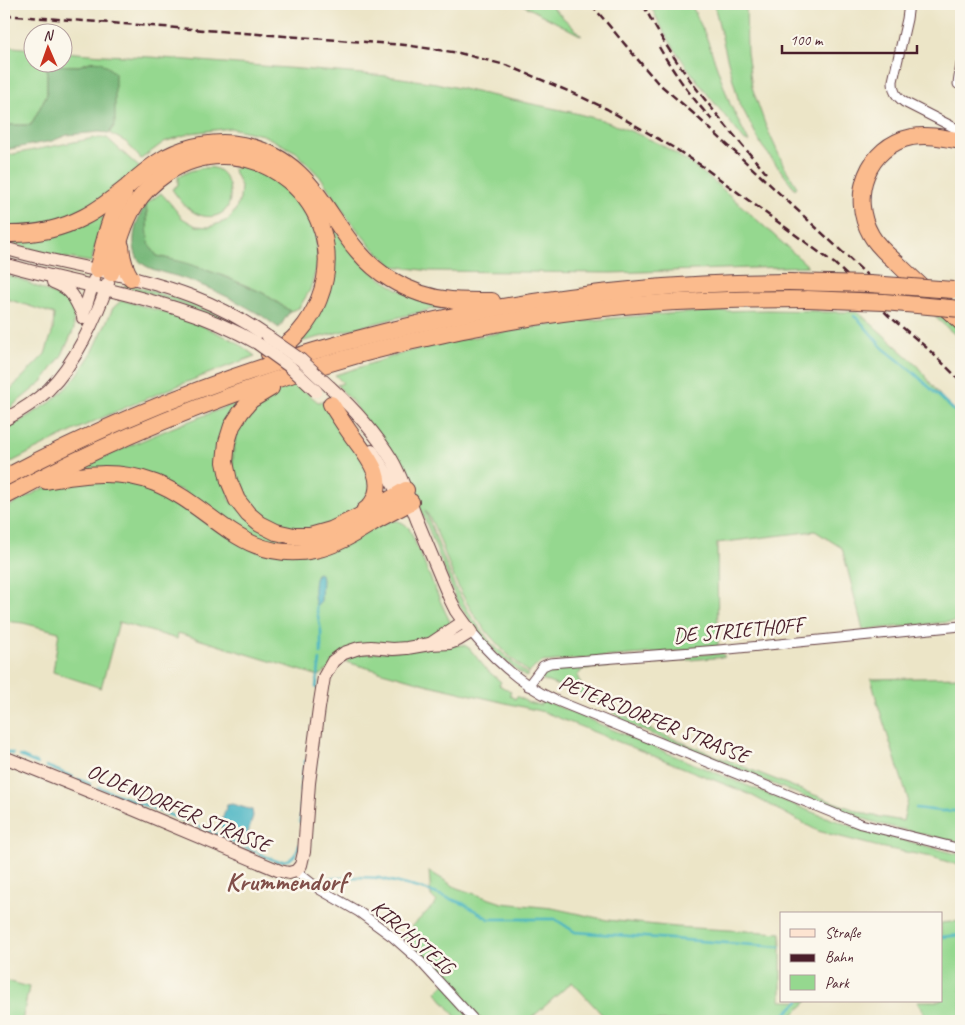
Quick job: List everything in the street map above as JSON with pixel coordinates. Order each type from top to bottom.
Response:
[{"type":"highway","points":[[959,132],[911,137],[893,143],[880,154],[869,169],[862,185],[861,202],[864,220],[872,236],[885,252],[961,322]]},
{"type":"highway","points":[[4,234],[25,234],[43,231],[64,226],[85,217],[102,207],[166,157],[186,149],[206,145],[242,145],[278,157],[293,167],[321,198],[347,238],[359,252],[390,279],[410,289],[450,300],[529,302]]},
{"type":"highway","points":[[100,277],[135,205],[144,192],[176,167],[210,157],[242,158],[272,169],[297,188],[309,202],[317,216],[326,246],[325,280],[316,308],[293,339],[280,349],[206,380],[199,390]]},
{"type":"highway","points":[[100,277],[112,216],[119,200],[138,177]]},
{"type":"highway","points":[[120,239],[121,254],[126,270],[131,278]]},
{"type":"highway","points":[[4,478],[108,427],[199,390],[256,369],[347,341],[430,320],[590,293],[714,284],[789,282],[870,284],[957,291]]},
{"type":"highway","points":[[4,497],[74,461],[145,429],[232,394],[304,370],[420,339],[510,321],[623,306],[728,300],[807,299],[884,302],[961,309]]},
{"type":"highway","points":[[304,370],[251,400],[232,426],[227,442],[225,462],[237,500],[248,514],[260,524],[276,532],[294,536],[310,536],[331,530],[374,508],[404,498]]},
{"type":"highway","points":[[331,404],[376,473],[378,482],[372,503],[360,515]]},
{"type":"highway","points":[[29,484],[86,474],[109,473],[133,476],[179,494],[244,540],[279,551],[296,552],[314,550],[347,538],[404,498]]},
{"type":"street","points":[[909,4],[893,81],[893,90],[904,102],[959,132]]},
{"type":"street","points":[[958,84],[961,64]]},
{"type":"street","points":[[4,248],[100,277],[106,289],[82,341],[61,376],[30,405],[4,420]]},
{"type":"street","points":[[4,264],[28,271],[61,285],[72,293],[83,314]]},
{"type":"street","points":[[28,271],[100,277]]},
{"type":"street","points":[[82,341],[83,314],[100,277]]},
{"type":"street","name":"PETERSDORFER STRASSE","points":[[100,277],[131,278],[169,288],[232,314],[249,324],[289,366],[331,404],[370,448],[416,518],[450,598],[463,622],[493,657],[528,686],[561,703],[843,818],[961,849]]},
{"type":"street","name":"PETERSDORFER STRASSE","points":[[106,289],[185,311],[263,340],[301,360],[352,409],[376,438],[391,459],[404,498]]},
{"type":"street","name":"OLDENDORFER STRASSE","points":[[430,644],[463,622]]},
{"type":"street","name":"DE STRIETHOFF","points":[[528,686],[543,666],[550,663],[718,650],[961,626]]},
{"type":"street","name":"OLDENDORFER STRASSE","points":[[4,757],[280,871],[289,873],[296,871],[301,865],[304,852],[309,783],[324,677],[333,661],[344,653],[359,648],[393,649],[450,643],[471,632]]},
{"type":"street","name":"KIRCHSTEIG","points":[[296,871],[319,889],[359,912],[393,937],[418,959],[475,1021]]},
{"type":"green space","points":[[521,4],[549,4],[582,36]]},
{"type":"green space","points":[[650,4],[691,4],[706,36],[730,104],[749,142],[745,141],[693,75],[669,40]]},
{"type":"green space","points":[[714,4],[746,4],[747,52],[752,87],[765,124],[784,166],[797,187],[795,189],[762,146],[739,102]]},
{"type":"green space","points":[[4,46],[22,48],[22,72],[47,72],[47,94],[31,125],[4,125]]},
{"type":"green space","points":[[72,53],[387,76],[436,83],[602,120],[660,144],[687,161],[711,179],[808,266],[611,273],[430,271],[393,266],[370,245],[348,218],[322,179],[296,152],[263,135],[230,128],[191,133],[164,142],[141,159],[126,142],[109,133],[115,125],[93,61],[79,66],[72,66]]},
{"type":"green space","points":[[93,61],[101,62],[115,73],[115,125],[109,133],[67,135],[52,141],[4,150],[4,125],[31,125],[47,94],[47,72],[72,72],[72,66],[79,66]]},
{"type":"green space","points":[[94,138],[107,138],[140,168],[110,195],[57,224],[4,228],[4,156]]},
{"type":"green space","points":[[214,148],[255,154],[280,164],[302,181],[354,255],[376,275],[414,296],[443,304],[444,306],[300,342],[296,340],[318,309],[328,283],[330,243],[322,216],[307,192],[287,173],[263,160],[237,152],[208,152],[180,159],[164,167],[144,182],[124,209],[106,260],[108,245],[123,206],[143,181],[167,162],[197,151]]},
{"type":"green space","points":[[237,166],[253,166],[283,185],[304,207],[316,234],[318,262],[310,290],[299,308],[290,311],[263,293],[226,277],[186,263],[157,256],[150,246],[146,204],[161,193],[182,218],[196,226],[209,227],[228,220],[235,211],[240,199],[241,186],[233,169]]},
{"type":"green space","points":[[202,168],[219,170],[227,179],[229,185],[230,197],[227,208],[215,216],[208,217],[195,213],[184,205],[172,189],[178,185],[178,177]]},
{"type":"green space","points":[[146,204],[149,242],[157,256],[186,263],[263,293],[290,311],[279,328],[238,302],[218,292],[155,270],[141,262],[135,252],[134,238],[139,217]]},
{"type":"green space","points":[[105,213],[91,262],[55,256],[14,244],[14,241]]},
{"type":"green space","points":[[4,274],[20,279],[66,300],[73,309],[74,329],[62,355],[43,381],[4,413],[4,396],[45,354],[53,330],[54,314],[4,298]]},
{"type":"green space","points":[[126,284],[197,306],[264,338],[178,303],[124,287]]},
{"type":"green space","points":[[122,300],[174,315],[205,327],[235,341],[255,356],[191,380],[128,407],[65,435],[4,466],[4,431],[51,402],[69,385],[93,351],[113,308]]},
{"type":"green space","points":[[767,310],[858,312],[915,363],[942,398],[961,416],[961,621],[863,630],[842,548],[815,531],[717,543],[718,648],[542,662],[529,673],[493,639],[465,600],[425,510],[455,587],[471,616],[492,644],[528,675],[526,677],[500,657],[484,640],[468,618],[456,599],[406,477],[351,400],[337,385],[343,383],[335,375],[426,347],[510,331],[638,316]]},
{"type":"green space","points":[[935,317],[961,320],[961,340]]},
{"type":"green space","points":[[296,384],[318,402],[322,401],[367,461],[372,488],[362,508],[321,529],[279,528],[249,507],[231,470],[237,430],[247,412],[271,394]]},
{"type":"green space","points":[[239,402],[229,500],[315,542],[299,548],[257,542],[181,490],[75,469],[174,427]]},
{"type":"green space","points":[[117,478],[163,491],[259,552],[391,521],[401,522],[409,528],[453,628],[430,644],[359,648],[319,676],[178,633],[177,639],[119,622],[101,688],[53,672],[59,632],[23,623],[4,621],[4,509],[42,489],[60,482]]},
{"type":"green space","points":[[464,645],[469,648],[487,670],[501,682],[499,685],[511,692],[509,695],[515,699],[517,696],[527,702],[540,705],[543,700],[817,814],[860,829],[961,855],[961,866],[932,857],[879,847],[818,831],[749,794],[544,712],[429,685],[346,662],[350,657],[359,654]]},
{"type":"green space","points":[[722,653],[725,657],[583,669],[577,676],[583,689],[642,726],[869,815],[903,821],[908,799],[871,679],[961,677],[961,843],[879,824],[830,807],[628,724],[599,701],[540,679],[542,673],[552,667]]},
{"type":"green space","points":[[429,871],[457,888],[502,903],[552,908],[607,920],[676,927],[780,933],[780,1002],[807,1002],[786,1021],[608,1021],[572,982],[528,1021],[459,1021],[436,992],[448,980],[402,936],[437,902],[431,896]]},
{"type":"green space","points":[[961,921],[961,1021],[929,1021],[918,1002],[942,1002],[942,923]]},
{"type":"green space","points":[[4,980],[29,987],[22,1021],[4,1021]]},
{"type":"water","points":[[317,573],[321,574],[322,580],[321,601],[316,606],[314,590]]},
{"type":"water","points":[[232,804],[252,810],[253,816],[247,836],[242,838],[224,831],[220,825],[227,805]]},
{"type":"waterway","points":[[854,316],[883,348],[913,372],[961,417]]},
{"type":"waterway","points":[[316,606],[321,631],[321,654]]},
{"type":"waterway","points":[[316,688],[320,660]]},
{"type":"waterway","points":[[7,752],[13,754]]},
{"type":"waterway","points":[[20,756],[38,764]]},
{"type":"waterway","points":[[300,822],[302,777],[305,761]]},
{"type":"waterway","points":[[46,766],[73,777]]},
{"type":"waterway","points":[[78,779],[90,784]]},
{"type":"waterway","points":[[98,787],[188,822]]},
{"type":"waterway","points":[[916,808],[961,811]]},
{"type":"waterway","points":[[199,826],[276,861],[294,856],[299,845]]},
{"type":"waterway","points":[[317,879],[379,878],[426,890],[464,904],[489,919],[555,919],[575,932],[780,947]]},
{"type":"waterway","points":[[942,937],[961,935]]},
{"type":"waterway","points":[[778,1021],[798,1002]]},
{"type":"railway","points":[[591,4],[657,82],[693,113],[895,301]]},
{"type":"railway","points":[[643,4],[669,50],[699,92],[766,173]]},
{"type":"railway","points":[[4,15],[405,45],[459,53],[509,66],[607,109],[702,166],[835,264],[961,381]]},
{"type":"railway","points":[[659,47],[697,103],[712,120]]},
{"type":"district","name":"Krummendorf","points":[[286,881]]}]
